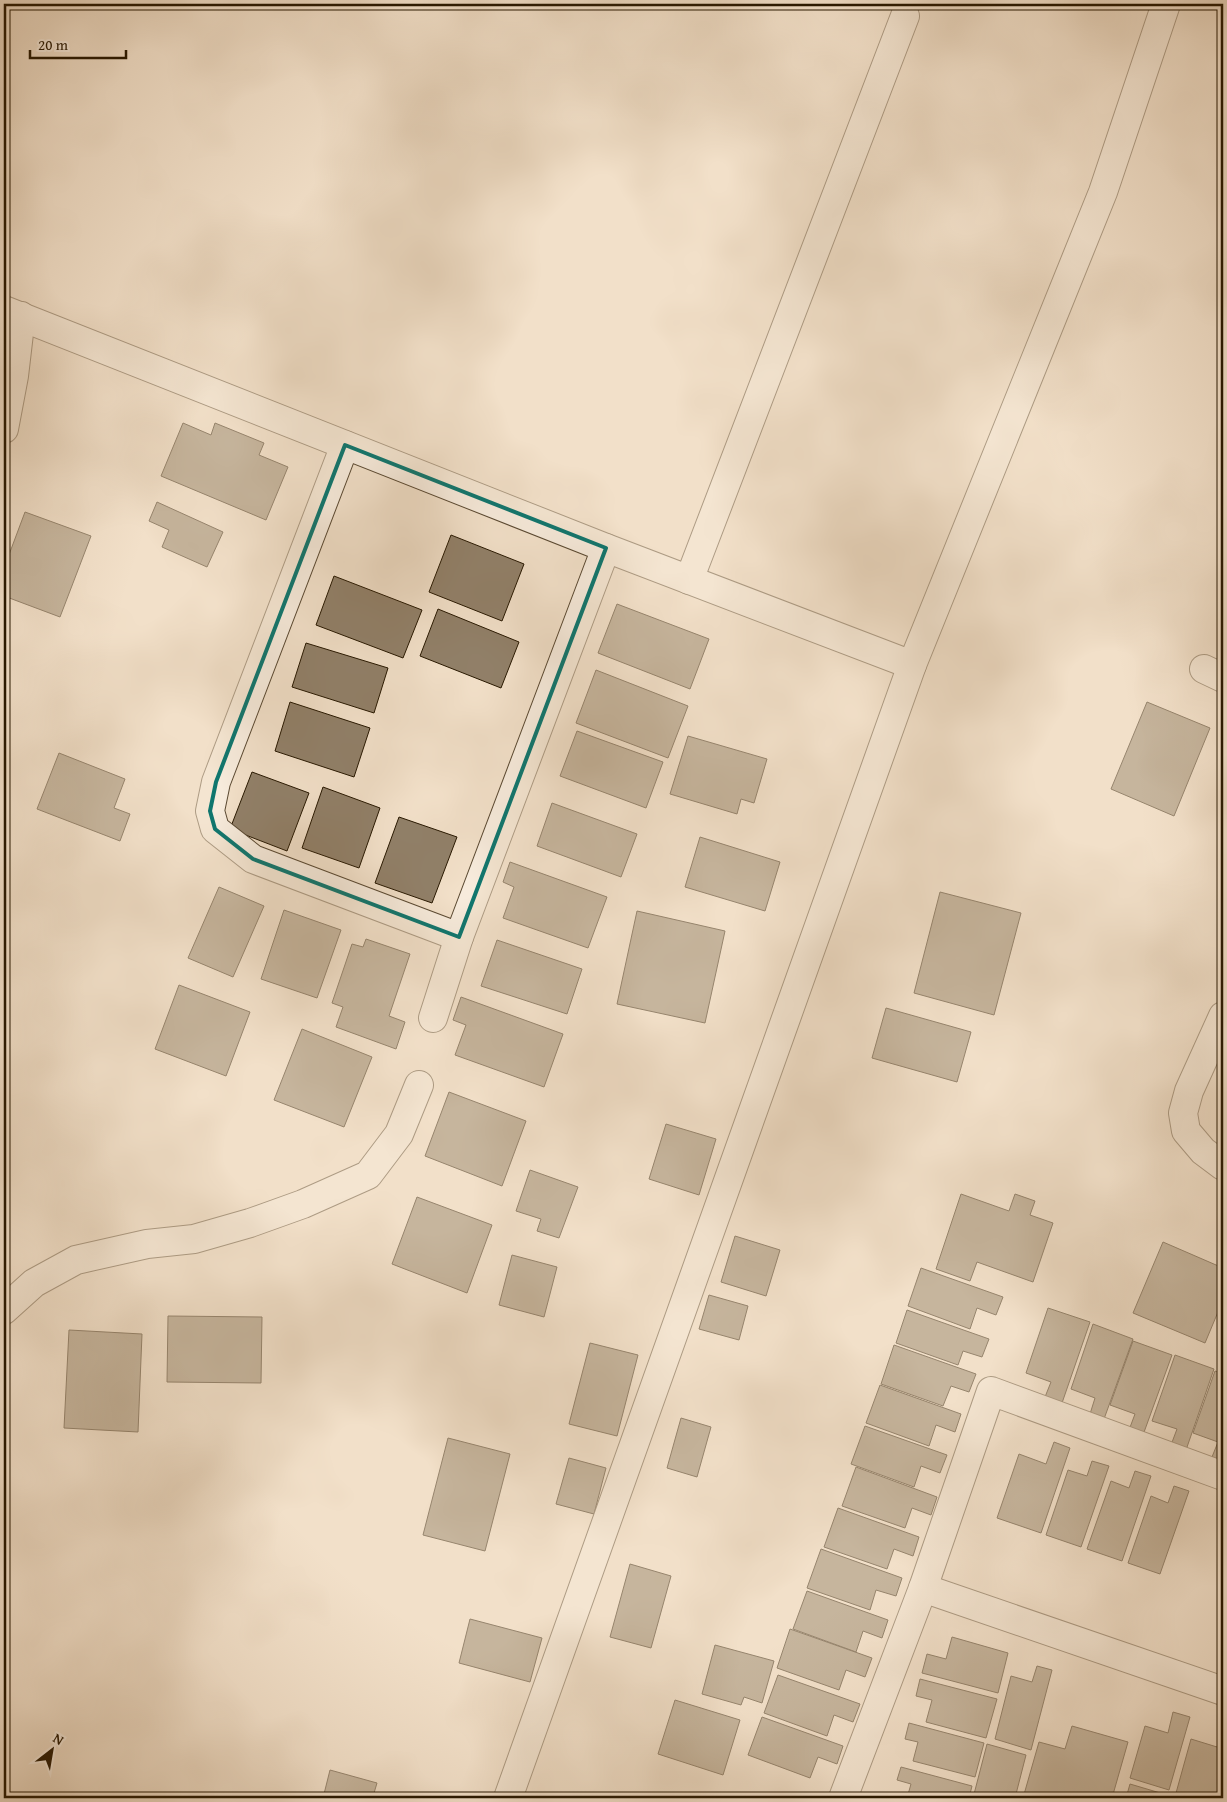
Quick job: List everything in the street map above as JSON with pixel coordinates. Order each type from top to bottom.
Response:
[{"type":"street","points":[[508,1798],[912,666],[1103,192],[1166,4]]},
{"type":"street","points":[[689,580],[905,16]]},
{"type":"street","points":[[4,428],[14,376],[12,313],[606,548],[912,666]]},
{"type":"street","points":[[345,445],[216,782],[210,811],[214,829],[253,859],[459,937]]},
{"type":"street","points":[[433,1018],[459,937],[606,548]]},
{"type":"street","points":[[1223,1016],[1189,1091],[1182,1113],[1186,1131],[1203,1151],[1223,1166]]},
{"type":"street","points":[[4,1310],[34,1283],[76,1260],[147,1244],[194,1239],[241,1226],[303,1204],[368,1175],[399,1134],[419,1086]]},
{"type":"street","points":[[843,1798],[923,1588],[991,1391],[1223,1476]]},
{"type":"street","points":[[923,1588],[1223,1690]]},
{"type":"highlighted area","points":[[345,445],[606,548],[459,937],[253,859],[215,829],[210,811],[216,782]]},
{"type":"building","points":[[183,423],[211,435],[215,423],[264,443],[259,455],[288,467],[266,520],[161,476]]},
{"type":"building","points":[[157,502],[223,532],[207,567],[162,547],[169,530],[149,521]]},
{"type":"building","points":[[25,512],[91,536],[60,617],[4,596],[4,568]]},
{"type":"building","points":[[451,535],[524,564],[502,621],[429,592]]},
{"type":"building","points":[[334,576],[422,610],[403,658],[316,625]]},
{"type":"building","points":[[617,604],[709,639],[690,689],[598,653]]},
{"type":"building","points":[[438,609],[519,642],[501,688],[420,656]]},
{"type":"building","points":[[306,643],[388,668],[374,713],[292,687]]},
{"type":"building","points":[[596,670],[688,706],[668,758],[576,723]]},
{"type":"building","points":[[290,702],[370,728],[354,777],[275,751]]},
{"type":"building","points":[[1147,702],[1210,728],[1174,816],[1111,789]]},
{"type":"building","points":[[577,731],[663,762],[646,808],[560,776]]},
{"type":"building","points":[[688,736],[767,759],[754,803],[741,799],[737,814],[670,794]]},
{"type":"building","points":[[59,753],[125,779],[114,808],[130,814],[120,841],[37,809]]},
{"type":"building","points":[[252,772],[309,793],[287,851],[230,829]]},
{"type":"building","points":[[323,787],[380,808],[359,868],[302,848]]},
{"type":"building","points":[[552,803],[637,834],[621,877],[537,846]]},
{"type":"building","points":[[399,817],[457,837],[432,903],[375,883]]},
{"type":"building","points":[[700,837],[780,862],[765,911],[685,887]]},
{"type":"building","points":[[510,862],[607,897],[588,948],[503,918],[514,887],[503,882]]},
{"type":"building","points":[[219,887],[264,906],[233,977],[188,958]]},
{"type":"building","points":[[940,892],[1021,913],[994,1015],[914,993]]},
{"type":"building","points":[[284,910],[341,930],[317,998],[261,979]]},
{"type":"building","points":[[637,911],[725,931],[705,1023],[617,1004]]},
{"type":"building","points":[[366,939],[410,954],[389,1016],[405,1022],[396,1049],[336,1027],[343,1007],[332,1003],[352,944],[363,947]]},
{"type":"building","points":[[497,940],[582,969],[567,1014],[481,986]]},
{"type":"building","points":[[179,985],[250,1012],[226,1076],[155,1049]]},
{"type":"building","points":[[461,997],[563,1034],[544,1087],[455,1055],[466,1025],[453,1020]]},
{"type":"building","points":[[886,1008],[971,1032],[957,1082],[872,1058]]},
{"type":"building","points":[[302,1029],[372,1057],[344,1127],[274,1100]]},
{"type":"building","points":[[449,1092],[526,1121],[502,1186],[425,1156]]},
{"type":"building","points":[[666,1124],[716,1139],[699,1195],[649,1179]]},
{"type":"building","points":[[530,1170],[578,1187],[559,1238],[537,1231],[541,1219],[516,1211]]},
{"type":"building","points":[[961,1194],[1009,1211],[1015,1194],[1035,1201],[1030,1215],[1053,1223],[1033,1282],[977,1262],[970,1281],[936,1269]]},
{"type":"building","points":[[417,1197],[492,1225],[467,1293],[392,1264]]},
{"type":"building","points":[[735,1236],[780,1250],[766,1296],[721,1282]]},
{"type":"building","points":[[1163,1242],[1223,1268],[1223,1300],[1205,1343],[1133,1313]]},
{"type":"building","points":[[512,1255],[557,1267],[544,1317],[499,1305]]},
{"type":"building","points":[[921,1268],[1003,1297],[996,1315],[977,1308],[970,1329],[908,1306]]},
{"type":"building","points":[[709,1295],[748,1306],[739,1340],[699,1329]]},
{"type":"building","points":[[1048,1308],[1090,1322],[1062,1403],[1045,1397],[1051,1382],[1026,1373]]},
{"type":"building","points":[[907,1310],[989,1339],[982,1357],[963,1351],[958,1365],[896,1343]]},
{"type":"building","points":[[168,1316],[262,1317],[261,1383],[167,1382]]},
{"type":"building","points":[[1093,1324],[1133,1339],[1104,1419],[1090,1414],[1095,1398],[1071,1389]]},
{"type":"building","points":[[69,1330],[142,1334],[138,1432],[64,1428]]},
{"type":"building","points":[[1133,1341],[1172,1355],[1143,1435],[1129,1430],[1135,1414],[1110,1405]]},
{"type":"building","points":[[590,1343],[638,1355],[617,1436],[569,1424]]},
{"type":"building","points":[[894,1345],[976,1374],[969,1392],[951,1386],[943,1406],[881,1384]]},
{"type":"building","points":[[1175,1355],[1214,1369],[1186,1450],[1171,1445],[1177,1429],[1152,1421]]},
{"type":"building","points":[[1215,1371],[1223,1374],[1223,1461],[1212,1457],[1218,1442],[1193,1433]]},
{"type":"building","points":[[880,1385],[961,1414],[955,1432],[936,1425],[929,1446],[866,1423]]},
{"type":"building","points":[[681,1418],[711,1427],[697,1477],[667,1468]]},
{"type":"building","points":[[865,1426],[947,1455],[940,1473],[921,1466],[914,1487],[851,1464]]},
{"type":"building","points":[[448,1438],[510,1454],[485,1551],[423,1535]]},
{"type":"building","points":[[1054,1442],[1070,1448],[1041,1533],[997,1518],[1019,1454],[1046,1464]]},
{"type":"building","points":[[569,1458],[606,1468],[594,1514],[556,1504]]},
{"type":"building","points":[[1092,1461],[1109,1466],[1081,1547],[1046,1535],[1068,1470],[1087,1476]]},
{"type":"building","points":[[856,1467],[937,1497],[931,1515],[912,1508],[905,1528],[842,1506]]},
{"type":"building","points":[[1135,1471],[1151,1476],[1122,1561],[1087,1549],[1111,1481],[1129,1488]]},
{"type":"building","points":[[1174,1486],[1189,1491],[1160,1574],[1128,1563],[1151,1496],[1168,1503]]},
{"type":"building","points":[[838,1508],[919,1537],[913,1556],[894,1549],[887,1569],[824,1547]]},
{"type":"building","points":[[821,1549],[902,1578],[896,1596],[876,1590],[870,1610],[807,1588]]},
{"type":"building","points":[[630,1564],[671,1576],[651,1648],[610,1637]]},
{"type":"building","points":[[807,1591],[888,1620],[882,1638],[863,1631],[856,1652],[793,1629]]},
{"type":"building","points":[[470,1619],[542,1638],[530,1682],[459,1663]]},
{"type":"building","points":[[790,1629],[872,1658],[865,1677],[846,1670],[839,1690],[777,1668]]},
{"type":"building","points":[[952,1637],[1008,1653],[998,1693],[922,1673],[927,1654],[946,1659]]},
{"type":"building","points":[[715,1645],[774,1661],[762,1703],[744,1697],[741,1705],[702,1694]]},
{"type":"building","points":[[1037,1666],[1052,1670],[1031,1750],[995,1739],[1011,1676],[1032,1682]]},
{"type":"building","points":[[778,1675],[860,1704],[853,1722],[834,1715],[827,1736],[764,1713]]},
{"type":"building","points":[[920,1679],[997,1699],[986,1738],[926,1722],[932,1700],[916,1696]]},
{"type":"building","points":[[675,1700],[740,1720],[723,1775],[658,1754]]},
{"type":"building","points":[[1173,1712],[1190,1717],[1169,1790],[1130,1778],[1145,1726],[1168,1733]]},
{"type":"building","points":[[762,1717],[843,1746],[837,1764],[818,1757],[810,1778],[748,1755]]},
{"type":"building","points":[[909,1723],[984,1743],[975,1777],[913,1761],[918,1742],[905,1739]]},
{"type":"building","points":[[1072,1726],[1128,1742],[1112,1798],[1023,1798],[1039,1742],[1065,1749]]},
{"type":"building","points":[[1223,1727],[1223,1777],[1217,1798],[1195,1798],[1176,1793],[1191,1739],[1217,1747]]},
{"type":"building","points":[[987,1744],[1026,1755],[1015,1798],[973,1798]]},
{"type":"building","points":[[901,1767],[972,1786],[969,1798],[907,1798],[911,1784],[897,1780]]},
{"type":"building","points":[[330,1770],[377,1783],[374,1793],[389,1798],[323,1798]]},
{"type":"building","points":[[1130,1784],[1167,1795],[1166,1798],[1126,1798]]}]
